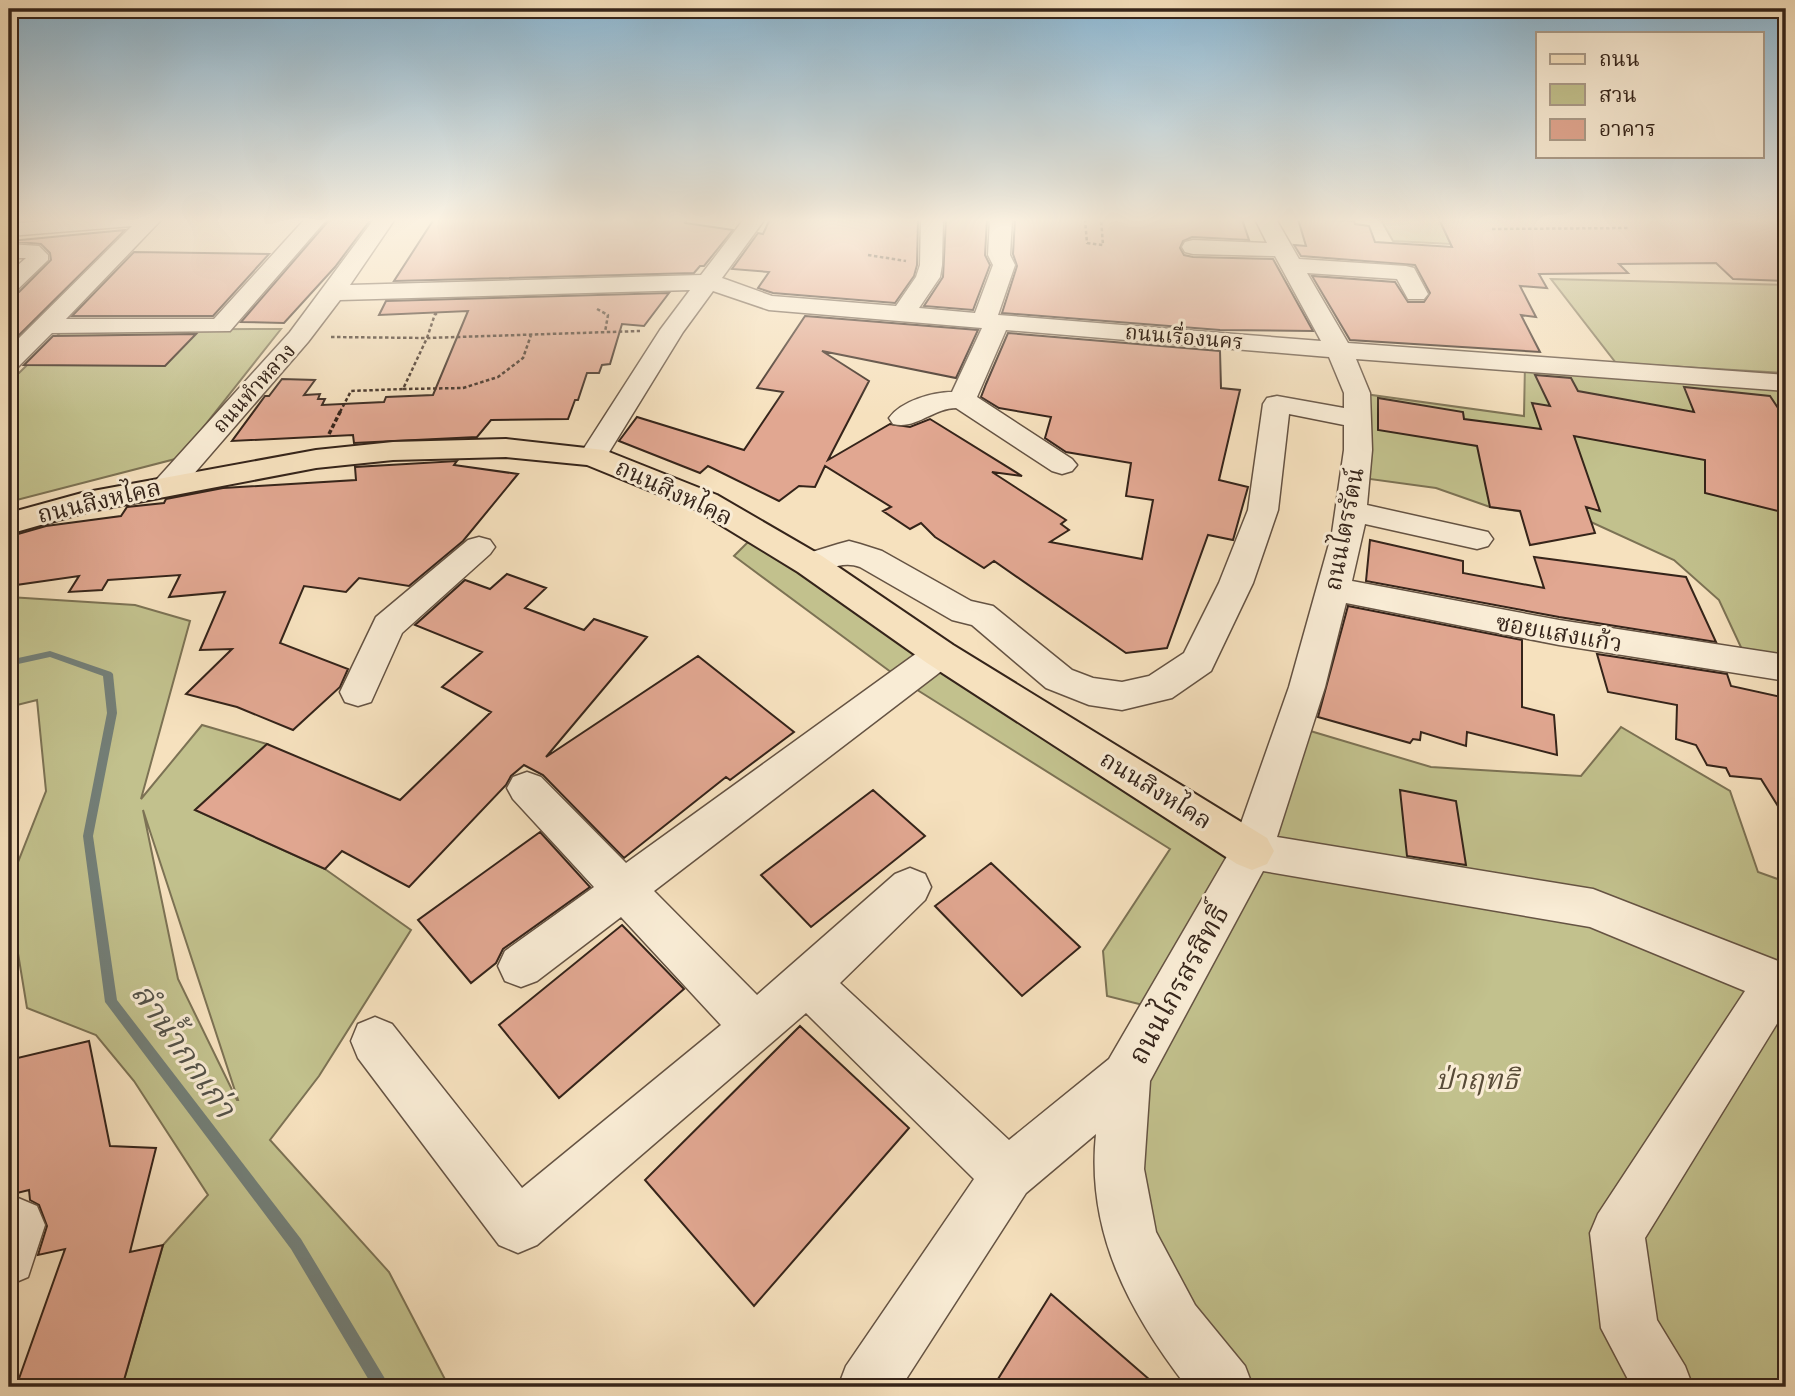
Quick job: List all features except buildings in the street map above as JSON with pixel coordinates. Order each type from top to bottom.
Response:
[{"type":"main road","name":"ถนนสิงหไคล","points":[[9,524],[82,503],[167,485],[316,459],[393,451],[506,448],[593,456],[706,502],[810,564],[940,654],[1252,851]]},
{"type":"street","points":[[9,362],[88,284]]},
{"type":"street","points":[[47,326],[221,326],[259,284]]},
{"type":"street","name":"ถนนทำหลวง","points":[[167,485],[299,337],[340,284]]},
{"type":"street","name":"ถนนเรื่องนคร","points":[[334,293],[637,284]]},
{"type":"street","points":[[593,456],[673,330],[708,284]]},
{"type":"street","name":"ถนนเรื่องนคร","points":[[716,284],[769,303],[1339,350],[1786,383]]},
{"type":"street","points":[[903,314],[923,284]]},
{"type":"street","points":[[962,400],[990,321],[999,284]]},
{"type":"street","name":"ถนนไตรรัตน์","points":[[1252,851],[1307,687],[1333,589],[1350,511],[1359,450],[1357,393],[1339,350],[1302,284]]},
{"type":"street","points":[[1411,284],[1416,294]]},
{"type":"street","points":[[903,418],[939,400],[962,400],[1062,465]]},
{"type":"street","points":[[810,564],[849,551],[871,559],[964,612],[981,614],[1059,679],[1089,691],[1122,696],[1159,688],[1198,662],[1236,583],[1263,510],[1277,404],[1358,418]]},
{"type":"street","points":[[1350,511],[1477,539]]},
{"type":"street","points":[[358,692],[388,626],[479,547]]},
{"type":"street","name":"ซอยแสงแก้ว","points":[[1333,589],[1525,628],[1680,654],[1786,668]]},
{"type":"street","points":[[521,965],[940,654]]},
{"type":"street","points":[[527,788],[754,1026]]},
{"type":"street","points":[[1252,851],[1593,908],[1782,984],[1617,1233],[1630,1328],[1664,1387]]},
{"type":"street","name":"ถนนไกรสรสิทธิ์","points":[[1224,1387],[1175,1325],[1130,1239],[1118,1169],[1126,1076],[1252,851]]},
{"type":"street","points":[[375,1041],[518,1226],[807,983],[910,887]]},
{"type":"street","points":[[807,983],[1008,1175]]},
{"type":"street","points":[[867,1387],[1008,1175],[1126,1076]]},
{"type":"street","points":[[9,1227],[18,1225],[9,1258]]},
{"type":"path","points":[[299,337],[426,338],[673,330]]},
{"type":"path","points":[[316,459],[351,391],[463,388],[498,377],[523,358],[531,335]]},
{"type":"path","points":[[403,388],[426,338]]},
{"type":"green space","points":[[1555,284],[1786,285],[1786,373],[1616,363]]},
{"type":"green space","points":[[281,329],[179,458],[9,502],[9,373],[19,373],[63,330]]},
{"type":"green space","points":[[1525,363],[1786,383],[1786,663],[1746,658],[1719,600],[1674,560],[1591,522],[1490,507],[1436,488],[1355,477],[1357,393],[1524,416]]},
{"type":"green space","name":"ป่าฤทธิ","points":[[750,540],[1252,851],[1307,730],[1431,767],[1581,776],[1621,727],[1730,791],[1758,872],[1786,882],[1786,1387],[1224,1387],[1175,1325],[1118,1169],[1163,1010],[1107,996],[1103,951],[1170,849],[903,681],[734,556]]},
{"type":"green space","points":[[9,597],[135,605],[190,621],[141,799],[202,725],[267,744],[195,810],[325,869],[411,930],[319,1076],[270,1140],[389,1272],[449,1387],[122,1387],[163,1245],[208,1195],[134,1081],[96,1035],[27,1008],[9,885],[46,791],[37,700],[9,707]],"holes":[[[143,810],[238,1100],[178,979]]]},
{"type":"waterway","name":"ลำน้ำกกเก่า","points":[[9,663],[50,654],[108,674],[112,713],[88,836],[111,1002],[296,1244],[382,1387]]}]
